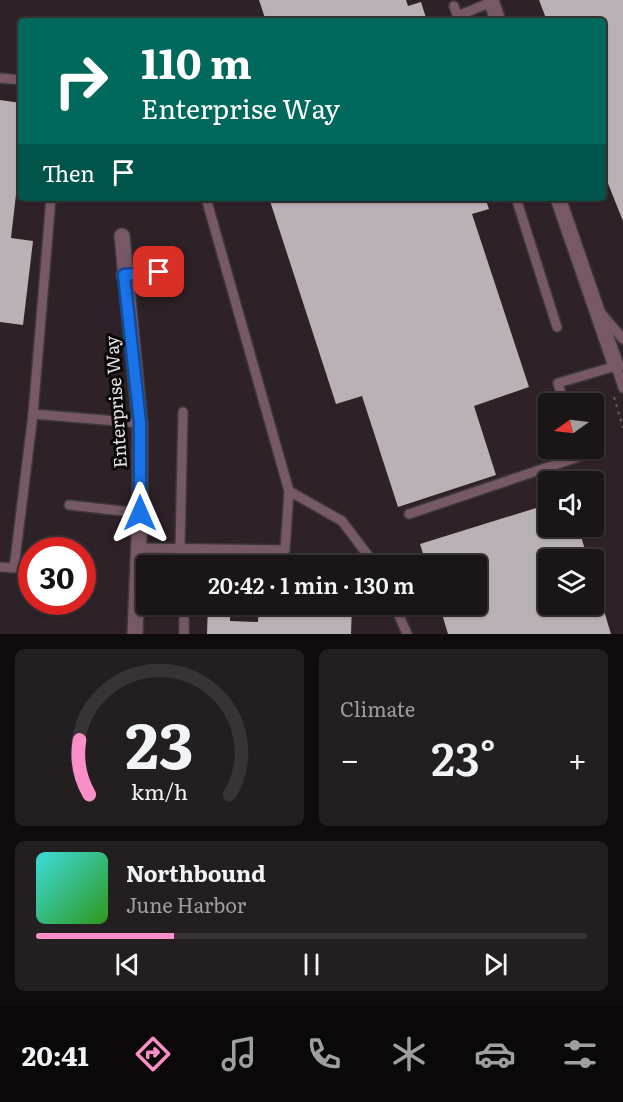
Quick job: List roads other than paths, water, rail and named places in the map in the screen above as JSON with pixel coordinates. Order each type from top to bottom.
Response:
[{"type":"street","points":[[492,1],[497,18]]},
{"type":"street","points":[[559,201],[616,366]]},
{"type":"street","name":"Enterprise Way","points":[[122,236],[140,423],[140,513],[135,634]]},
{"type":"street","points":[[124,275],[159,272]]},
{"type":"lane","points":[[457,14],[492,1]]},
{"type":"lane","points":[[0,78],[18,80]]},
{"type":"lane","points":[[0,567],[14,568],[33,414],[51,201]]},
{"type":"lane","points":[[138,548],[285,550],[289,491],[207,201]]},
{"type":"lane","points":[[517,201],[557,327]]},
{"type":"lane","points":[[594,305],[623,339]]},
{"type":"lane","points":[[561,393],[558,382],[616,366],[623,388]]},
{"type":"lane","points":[[183,411],[180,548],[184,555]]},
{"type":"lane","points":[[33,414],[140,423]]},
{"type":"lane","points":[[409,514],[572,459]]},
{"type":"lane","points":[[289,491],[342,521],[368,555]]},
{"type":"lane","points":[[69,505],[140,513]]},
{"type":"lane","points":[[184,615],[184,634]]},
{"type":"lane","points":[[399,615],[407,634]]}]
